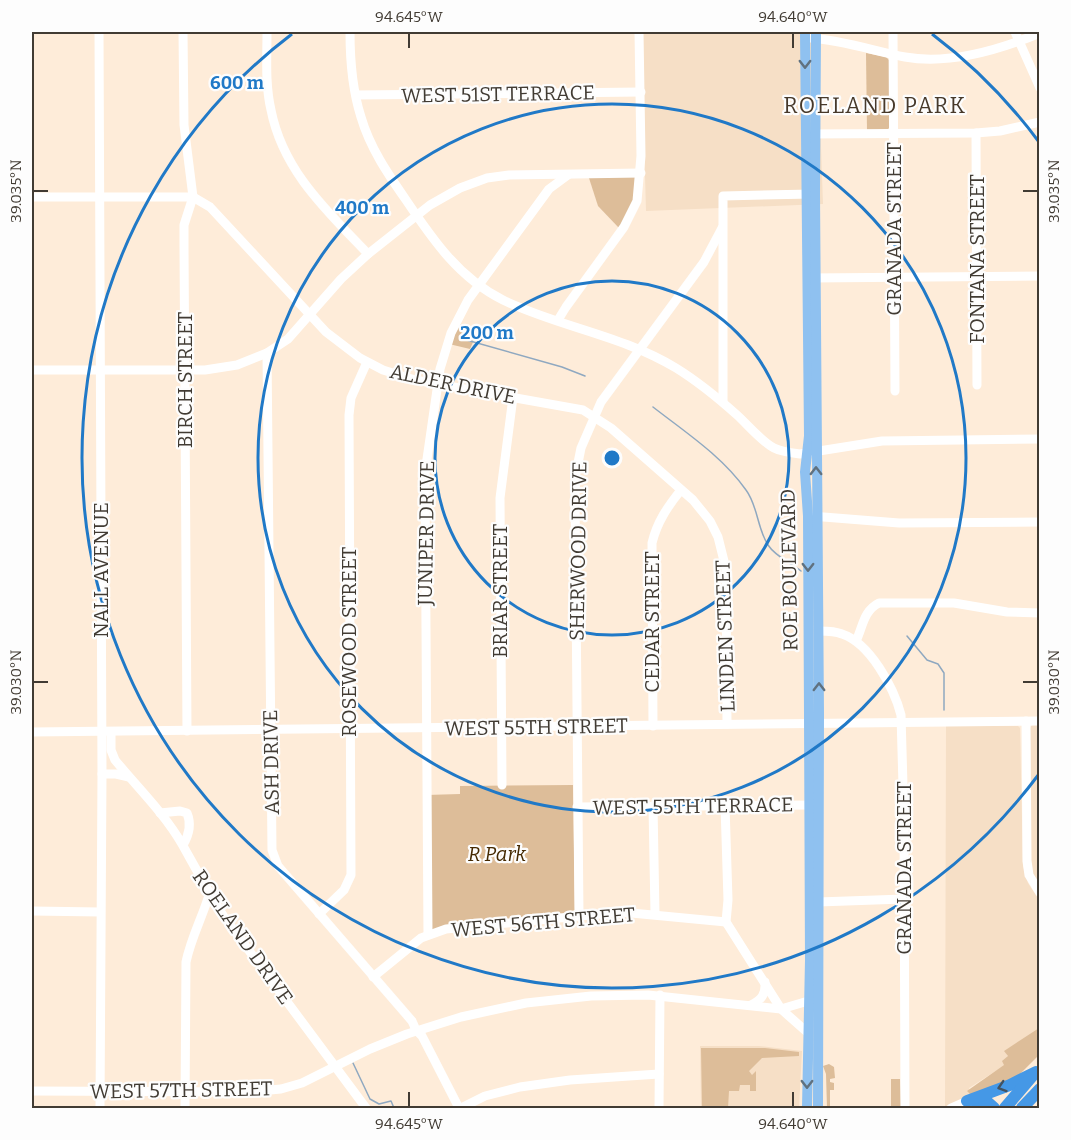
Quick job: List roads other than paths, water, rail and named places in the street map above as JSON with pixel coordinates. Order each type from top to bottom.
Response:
[{"type":"highway","points":[[968,1101],[994,1089],[1010,1085],[1038,1069]]},
{"type":"highway","points":[[1005,1108],[1038,1069]]},
{"type":"highway","points":[[1022,1108],[1040,1089]]},
{"type":"highway","points":[[968,1101],[985,1100],[994,1108]]},
{"type":"main road","name":"ROE BOULEVARD","points":[[810,35],[812,451],[805,472],[812,516],[819,631],[809,805],[810,960],[818,1108]]},
{"type":"main road","name":"ROE BOULEVARD","points":[[807,1108],[808,1033],[813,999],[818,902],[812,516]]},
{"type":"street","name":"NALL AVENUE","points":[[99,32],[99,370],[106,732],[102,774],[99,1108]]},
{"type":"street","name":"BIRCH STREET","points":[[183,32],[184,125],[193,197],[184,225],[187,731]]},
{"type":"street","points":[[267,32],[270,109],[283,150],[304,186],[368,254]]},
{"type":"street","points":[[351,32],[352,77],[364,126],[379,158],[443,254],[463,273],[503,300],[639,349],[675,367],[723,402],[773,448],[788,453],[889,441],[1040,439]]},
{"type":"street","points":[[558,320],[628,220],[636,201],[641,173],[639,32]]},
{"type":"street","name":"GRANADA STREET","points":[[893,32],[895,391]]},
{"type":"street","points":[[1016,32],[1040,88]]},
{"type":"street","points":[[810,35],[919,58],[954,57],[984,51],[1040,33]]},
{"type":"street","name":"WEST 51ST TERRACE","points":[[356,95],[641,92]]},
{"type":"street","points":[[810,134],[976,133],[1040,122]]},
{"type":"street","name":"FONTANA STREET","points":[[976,133],[977,385]]},
{"type":"street","points":[[32,370],[185,370],[222,369],[237,365],[267,353],[288,339],[341,279],[368,254],[416,215],[468,184],[509,175],[641,173]]},
{"type":"street","points":[[541,175],[549,189]]},
{"type":"street","name":"JUNIPER DRIVE","points":[[428,934],[425,473],[437,384],[451,333],[468,300],[549,189],[568,175]]},
{"type":"street","points":[[723,402],[723,196],[810,194]]},
{"type":"street","points":[[32,197],[193,197]]},
{"type":"street","name":"ALDER DRIVE","points":[[193,197],[210,207],[333,338],[367,362],[398,375],[437,384],[583,410],[611,428],[681,490]]},
{"type":"street","name":"SHERWOOD DRIVE","points":[[579,916],[576,472],[583,442],[609,389],[704,262],[722,228]]},
{"type":"street","points":[[704,262],[723,270]]},
{"type":"street","points":[[811,278],[1040,276]]},
{"type":"street","name":"ASH DRIVE","points":[[267,353],[272,850],[278,866],[412,1021],[460,1108]]},
{"type":"street","name":"ROSEWOOD STREET","points":[[320,914],[344,890],[351,875],[349,416],[351,398],[367,362]]},
{"type":"street","name":"BRIAR STREET","points":[[502,785],[500,498],[513,397]]},
{"type":"street","name":"LINDEN STREET","points":[[681,490],[702,509],[710,521],[724,554],[727,724]]},
{"type":"street","name":"CEDAR STREET","points":[[653,726],[652,543],[665,511],[681,490]]},
{"type":"street","points":[[812,516],[899,523],[1040,522]]},
{"type":"street","points":[[819,631],[842,633],[856,641],[866,614],[871,607],[879,603],[954,603],[1006,612],[1040,612]]},
{"type":"street","name":"GRANADA STREET","points":[[856,641],[887,680],[897,699],[902,722],[905,1108]]},
{"type":"street","points":[[1026,721],[1027,861],[1029,875],[1040,893]]},
{"type":"street","name":"WEST 55TH STREET","points":[[32,732],[1040,721]]},
{"type":"street","name":"ROELAND DRIVE","points":[[106,732],[115,760],[160,813],[183,845],[208,895],[366,1108]]},
{"type":"street","points":[[102,774],[129,777]]},
{"type":"street","points":[[725,805],[728,900],[726,922],[781,1009],[808,1033]]},
{"type":"street","name":"WEST 55TH TERRACE","points":[[577,807],[809,805]]},
{"type":"street","points":[[653,806],[655,914]]},
{"type":"street","points":[[160,813],[180,811],[188,813],[189,835],[183,845]]},
{"type":"street","points":[[185,1108],[186,962],[208,895]]},
{"type":"street","points":[[818,902],[904,899]]},
{"type":"street","points":[[32,911],[100,912]]},
{"type":"street","name":"WEST 56TH STREET","points":[[373,977],[410,945],[428,934],[446,929],[621,912],[726,922]]},
{"type":"street","points":[[203,915],[222,915]]},
{"type":"street","points":[[750,1005],[763,998],[766,990],[765,982]]},
{"type":"street","name":"WEST 57TH STREET","points":[[32,1091],[248,1092],[281,1089],[302,1083],[370,1049],[416,1030],[489,1010],[554,999],[624,994],[660,995],[781,1009],[813,999]]},
{"type":"street","points":[[659,1108],[660,995]]},
{"type":"street","points":[[460,1108],[485,1096],[520,1087],[570,1080],[659,1074]]},
{"type":"street","points":[[951,1108],[968,1101]]},
{"type":"waterway","points":[[463,339],[562,367],[585,376]]},
{"type":"waterway","points":[[653,407],[726,466],[750,496],[768,545],[779,556],[801,571]]},
{"type":"waterway","points":[[907,636],[927,660],[938,664],[944,673],[944,710]]},
{"type":"waterway","points":[[353,1063],[370,1099],[379,1104],[391,1101],[394,1108]]},
{"type":"district","name":"ROELAND PARK","points":[[875,105]]},
{"type":"park label","name":"R Park","points":[[497,854]]}]
